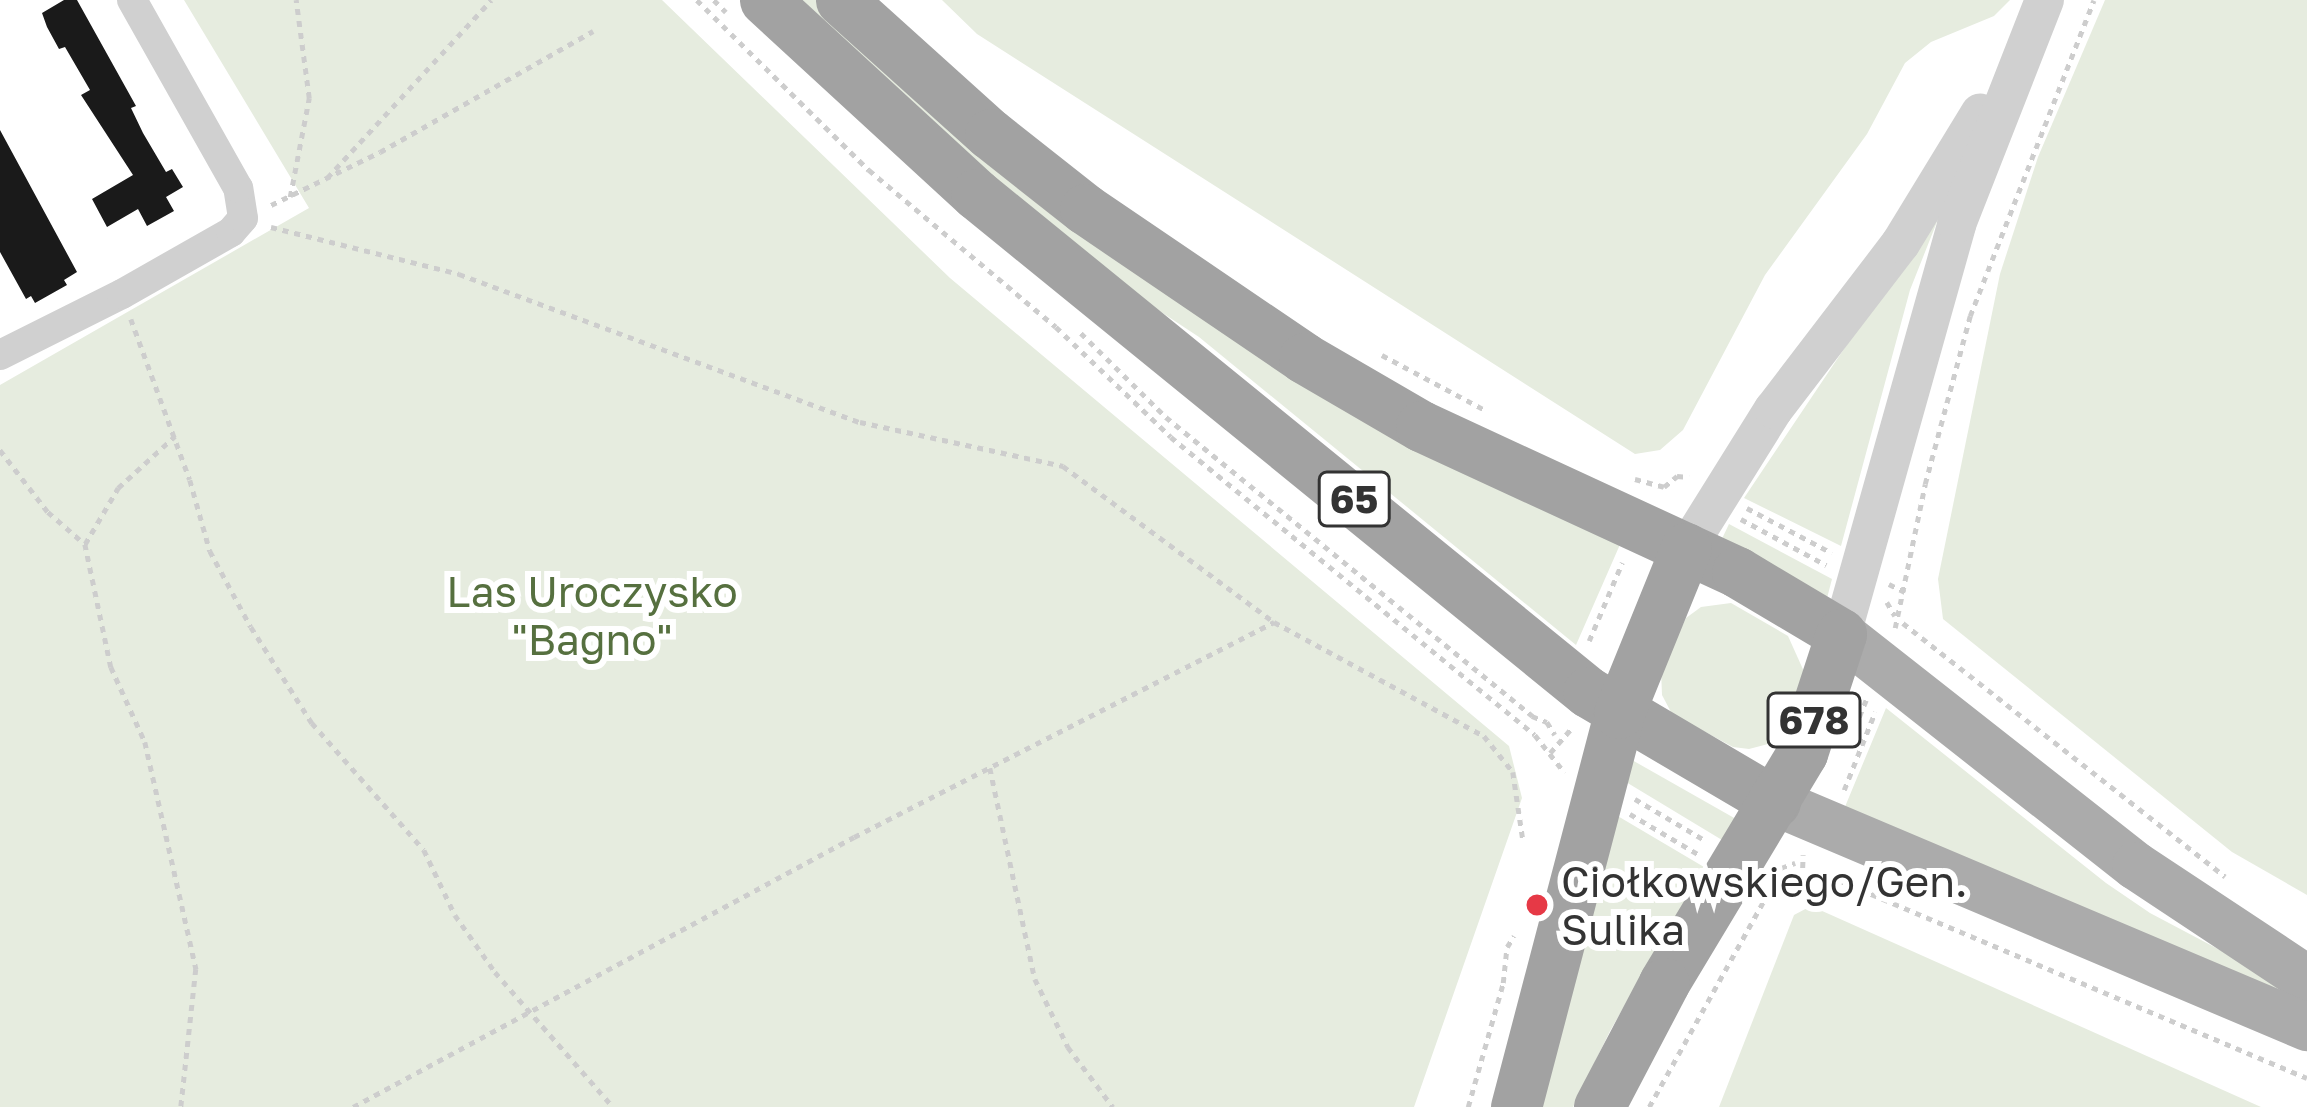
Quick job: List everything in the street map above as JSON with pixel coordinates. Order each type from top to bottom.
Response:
[{"type":"highway","name":"65","points":[[841,0],[990,134],[1181,279],[1421,425],[1773,591],[1840,634]]},
{"type":"highway","name":"65","points":[[747,8],[976,194],[1597,718],[1775,802]]},
{"type":"highway","points":[[1516,1107],[1597,718],[1686,548]]},
{"type":"highway","name":"678","points":[[1599,1107],[1664,983],[1802,753],[1840,634]]},
{"type":"main road","name":"65","points":[[1840,634],[2136,866],[2307,979]]},
{"type":"main road","name":"65","points":[[1775,802],[2307,1027]]},
{"type":"street","points":[[0,355],[122,294],[231,232],[244,218],[238,188],[132,0]]},
{"type":"street","points":[[1686,548],[1773,409],[1900,243],[1964,140],[2040,0]]},
{"type":"street","points":[[1840,634],[1956,224],[2040,0]]},
{"type":"path","points":[[290,197],[309,98],[296,0]]},
{"type":"path","points":[[322,182],[491,0]]},
{"type":"path","points":[[697,0],[820,125],[1056,327],[1148,418],[1535,735],[1574,781]]},
{"type":"path","points":[[714,0],[747,8]]},
{"type":"path","points":[[1893,636],[1924,484],[1970,316],[2094,0]]},
{"type":"path","points":[[244,218],[322,182],[593,31]]},
{"type":"path","points":[[788,75],[817,104]]},
{"type":"path","points":[[244,218],[459,274],[860,422],[1063,466],[1274,622],[1484,736],[1513,772],[1523,840]]},
{"type":"path","points":[[122,294],[175,436],[210,551],[251,628],[312,723],[424,850],[455,915],[530,1013],[613,1107]]},
{"type":"path","points":[[1082,333],[1166,417],[1532,716],[1547,722],[1556,735]]},
{"type":"path","points":[[1366,346],[1489,412]]},
{"type":"path","points":[[85,544],[118,488],[175,436]]},
{"type":"path","points":[[0,449],[48,512],[85,544],[111,667],[145,742],[196,969],[182,1107]]},
{"type":"path","points":[[1628,476],[1664,487],[1683,475],[1698,481]]},
{"type":"path","points":[[1673,490],[1685,484],[1689,490]]},
{"type":"path","points":[[1664,487],[1668,499]]},
{"type":"path","points":[[1737,503],[1840,558]]},
{"type":"path","points":[[1731,514],[1838,572]]},
{"type":"path","points":[[1584,653],[1624,560]]},
{"type":"path","points":[[1879,579],[1905,592]]},
{"type":"path","points":[[1878,595],[1895,616]]},
{"type":"path","points":[[353,1107],[1274,622]]},
{"type":"path","points":[[1904,623],[2235,884]]},
{"type":"path","points":[[1842,794],[1880,700]]},
{"type":"path","points":[[1550,753],[1597,718]]},
{"type":"path","points":[[990,768],[1035,979],[1068,1048],[1113,1107]]},
{"type":"path","points":[[1622,791],[1718,848]]},
{"type":"path","points":[[1618,807],[1710,861]]},
{"type":"path","points":[[1802,881],[1805,849]]},
{"type":"path","points":[[1760,889],[1838,880],[2307,1078]]},
{"type":"path","points":[[1648,1107],[1767,895]]},
{"type":"path","points":[[1468,1107],[1503,983],[1510,935],[1514,937]]},
{"type":"green space","name":"Las Uroczysko \"Bagno\"","points":[[184,0],[662,0],[950,278],[1509,746],[1522,798],[1414,1107],[0,1107],[0,385],[309,208]]},
{"type":"green space","points":[[793,0],[818,0],[850,33],[1622,540],[1576,645],[1199,337],[1102,273]]},
{"type":"green space","points":[[942,0],[2010,0],[1994,16],[1931,42],[1905,63],[1867,134],[1765,275],[1683,430],[1660,450],[1635,454],[977,34]]},
{"type":"green space","points":[[2105,0],[2307,0],[2307,895],[2232,852],[1943,619],[1938,579],[2000,274],[2038,157]]},
{"type":"green space","points":[[1948,194],[1910,290],[1841,546],[1744,498]]},
{"type":"green space","points":[[1729,524],[1832,579],[1826,602],[1719,545]]},
{"type":"green space","points":[[1731,603],[1788,636],[1806,676],[1783,732],[1768,744],[1749,749],[1733,747],[1672,714],[1662,695],[1661,670],[1686,618],[1701,607]]},
{"type":"green space","points":[[1886,708],[2106,883],[2150,913],[2307,996],[2307,1009],[1842,814]]},
{"type":"green space","points":[[1632,760],[1736,819],[1722,840],[1626,782]]},
{"type":"green space","points":[[1616,815],[1704,867],[1610,1031],[1573,1107],[1538,1107]]},
{"type":"green space","points":[[1811,906],[2261,1107],[1719,1107],[1794,915]]},
{"type":"building","points":[[64,0],[77,0],[136,106],[131,108],[143,133],[166,172],[172,169],[183,187],[166,197],[174,211],[147,226],[138,209],[107,227],[92,199],[133,175],[81,95],[90,90],[47,27],[42,13]]},
{"type":"building","points":[[0,130],[77,272],[64,280],[67,285],[35,303],[31,296],[26,299],[0,252]]},
{"type":"place","name":"Ciołkowskiego/Gen. Sulika","points":[[1537,905]]}]
